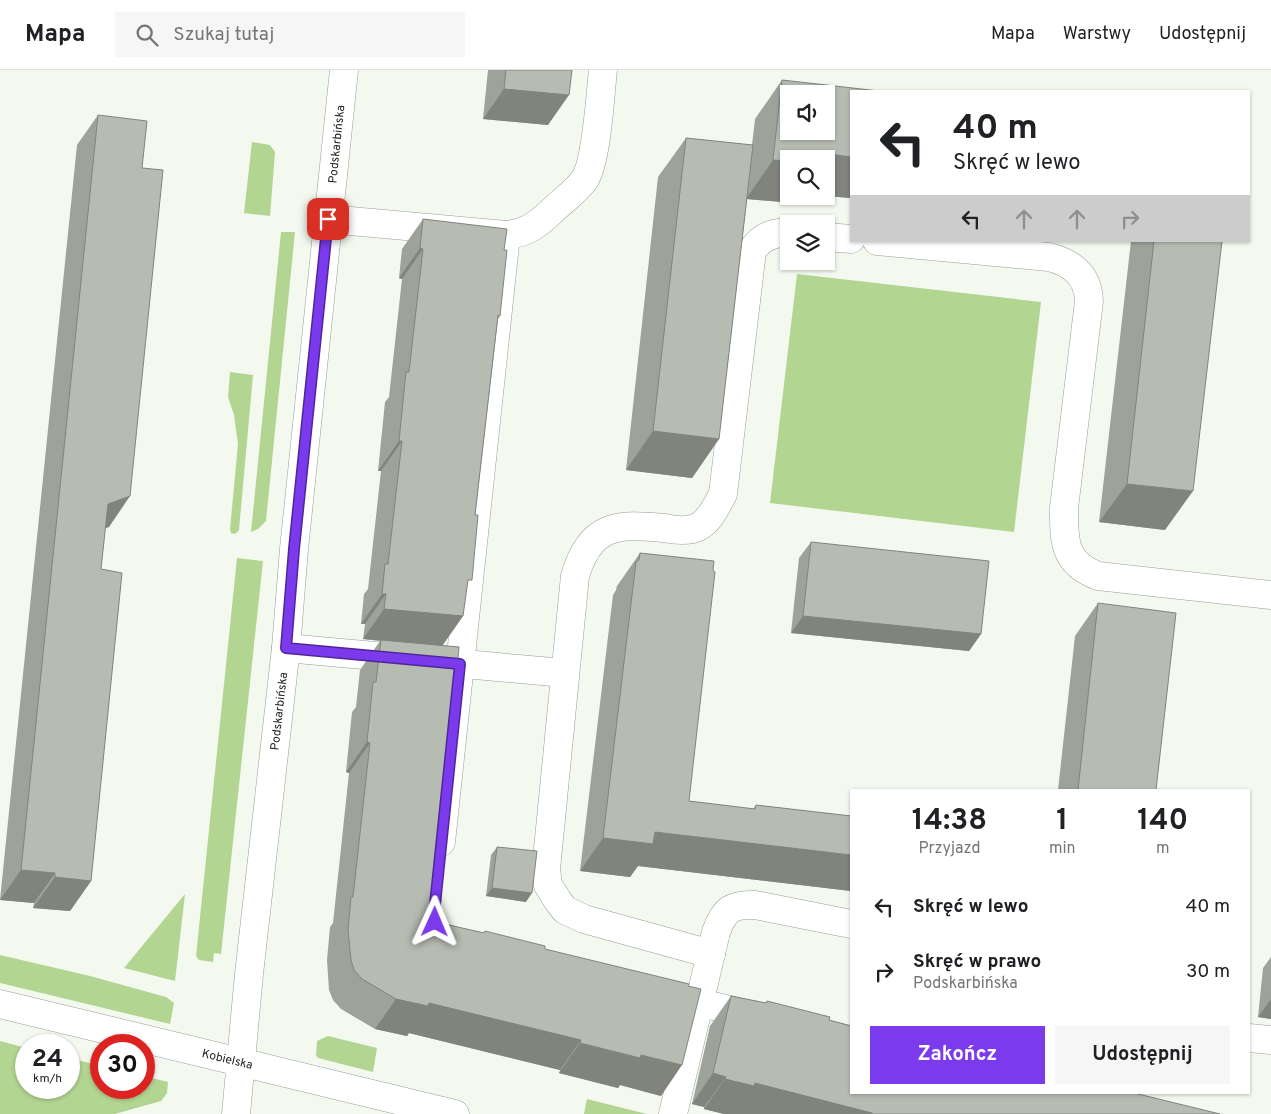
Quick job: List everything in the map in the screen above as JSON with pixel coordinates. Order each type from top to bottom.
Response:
[{"type":"street","name":"Podskarbińska","points":[[236,1114],[249,974],[286,648],[294,549],[344,70]]},
{"type":"street","points":[[328,219],[506,235],[524,232],[536,225],[584,180],[589,171],[603,70]]},
{"type":"street","points":[[711,954],[584,919],[565,910],[548,885],[546,869],[564,673],[575,576],[586,547],[597,536],[609,530],[628,526],[675,530],[698,527],[714,510],[723,494],[750,259],[752,251],[760,240],[780,233]]},
{"type":"street","points":[[439,864],[506,235]]},
{"type":"street","points":[[835,238],[850,239]]},
{"type":"street","points":[[888,242],[1049,257],[1069,264],[1082,277],[1089,292],[1089,301],[1064,508],[1065,537],[1068,550],[1072,559],[1080,568],[1098,576],[1271,595]]},
{"type":"street","points":[[286,648],[564,673]]},
{"type":"street","points":[[673,1114],[716,932],[725,913],[742,904],[755,905],[850,924]]},
{"type":"street","points":[[638,988],[785,1024]]},
{"type":"street","name":"Kobielska","points":[[0,1004],[455,1114]]},
{"type":"street","points":[[1250,1038],[1271,1040]]},
{"type":"green space","points":[[252,142],[270,145],[275,152],[270,216],[244,213]]},
{"type":"green space","points":[[281,232],[295,232],[266,521],[258,529],[251,532]]},
{"type":"green space","points":[[797,274],[1041,302],[1014,532],[770,503]]},
{"type":"green space","points":[[230,372],[253,375],[239,530],[235,534],[231,533],[230,529],[238,444],[234,415],[228,397]]},
{"type":"green space","points":[[237,558],[263,561],[221,954],[214,953],[213,962],[199,960],[196,956]]},
{"type":"green space","points":[[185,894],[175,981],[124,968]]},
{"type":"green space","points":[[0,955],[90,976],[166,997],[174,1003],[170,1024],[0,983]]},
{"type":"green space","points":[[328,1036],[377,1048],[373,1072],[318,1058],[316,1055],[317,1041]]},
{"type":"green space","points":[[0,1041],[15,1045],[15,1099],[80,1099],[80,1061],[90,1063],[90,1099],[155,1099],[155,1079],[168,1082],[167,1093],[161,1101],[115,1114],[0,1114]]},
{"type":"green space","points":[[587,1099],[647,1114],[584,1114]]},
{"type":"building","points":[[506,70],[572,70],[569,95],[504,89]]},
{"type":"building","points":[[782,80],[826,85],[781,85]]},
{"type":"building","points":[[835,86],[870,90],[850,90],[850,157],[835,155],[835,150],[780,150],[780,160],[773,160],[780,98],[780,140],[835,140]]},
{"type":"building","points":[[98,115],[147,121],[142,168],[163,170],[130,496],[108,504],[101,569],[122,573],[91,881],[55,877],[55,873],[21,870]]},
{"type":"building","points":[[686,138],[753,145],[719,439],[653,431]]},
{"type":"building","points":[[423,219],[507,229],[504,250],[507,250],[500,316],[498,315],[475,515],[478,515],[472,580],[468,580],[463,616],[384,609],[386,594],[382,594],[385,564],[388,564],[402,441],[399,441],[406,372],[409,372],[423,249],[420,248]]},
{"type":"building","points":[[1154,242],[1222,242],[1193,491],[1127,484]]},
{"type":"building","points":[[811,542],[989,561],[981,634],[803,616]]},
{"type":"building","points":[[640,553],[714,561],[713,570],[715,572],[689,801],[755,809],[756,805],[850,816],[850,855],[655,832],[653,844],[603,838],[636,562],[639,560]]},
{"type":"building","points":[[1098,603],[1176,613],[1156,789],[1078,789]]},
{"type":"building","points":[[381,640],[459,647],[444,805],[447,807],[436,922],[484,933],[485,931],[545,946],[545,949],[689,984],[688,986],[701,989],[682,1065],[641,1055],[640,1058],[580,1043],[581,1040],[429,1003],[428,1006],[396,999],[362,979],[354,970],[348,930],[370,743],[367,742],[373,682],[376,682]]},
{"type":"building","points":[[497,847],[537,851],[532,893],[492,888]]},
{"type":"building","points":[[731,996],[766,1003],[767,1001],[830,1017],[829,1020],[850,1026],[850,1094],[1138,1094],[1220,1114],[872,1114],[755,1083],[754,1086],[725,1079],[726,1077],[713,1073]]},
{"type":"route","points":[[328,219],[294,549],[286,648],[460,664],[434,914],[435,922]]}]
